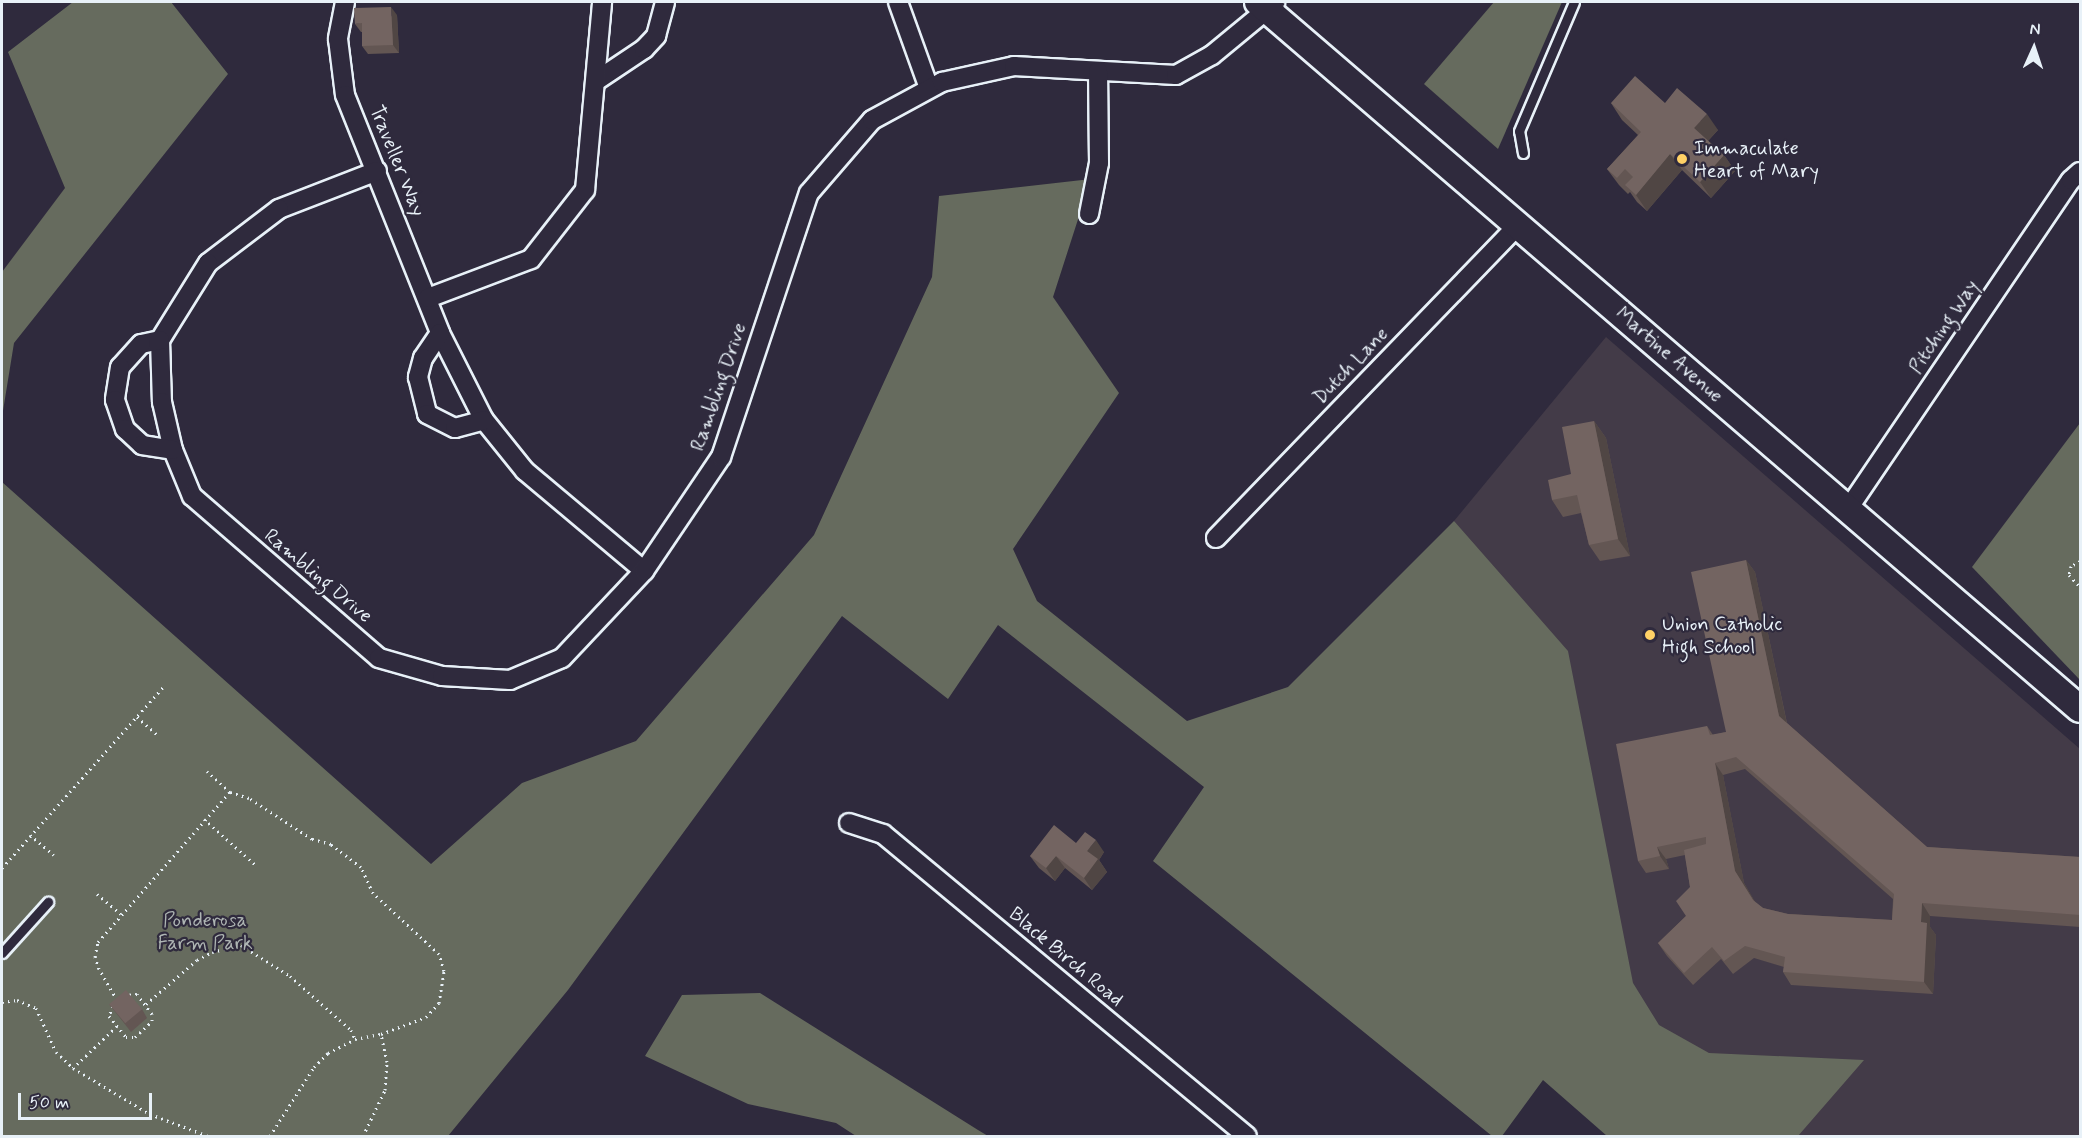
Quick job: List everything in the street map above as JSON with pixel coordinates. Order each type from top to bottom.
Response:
[{"type":"main road","name":"Martine Avenue","points":[[1268,4],[1518,225],[2080,709]]},
{"type":"street","name":"Traveller Way","points":[[345,2],[338,39],[345,95],[428,298],[440,333],[484,420],[525,471],[644,571]]},
{"type":"street","points":[[428,298],[531,260],[585,190],[602,2]]},
{"type":"street","points":[[596,81],[644,49],[656,36],[665,2]]},
{"type":"street","points":[[898,2],[929,88]]},
{"type":"street","name":"Rambling Drive","points":[[159,340],[162,402],[173,450],[192,496],[379,658],[442,676],[510,680],[562,658],[644,571],[721,457],[809,193],[872,120],[929,88],[1014,66],[1176,75],[1212,55],[1268,4]]},
{"type":"street","points":[[1089,214],[1099,164],[1098,71]]},
{"type":"street","points":[[173,450],[142,445],[125,429],[115,400],[120,367],[141,344],[159,340],[208,263],[279,209],[377,171]]},
{"type":"street","name":"Pitching Way","points":[[1848,509],[2071,180],[2080,172]]},
{"type":"street","name":"Dutch Lane","points":[[1216,538],[1518,225]]},
{"type":"street","points":[[440,333],[423,358],[418,377],[427,414],[455,428],[484,420]]},
{"type":"street","name":"Black Birch Road","points":[[849,823],[883,834],[1247,1137]]},
{"type":"lane","points":[[1523,153],[1519,131],[1574,2]]},
{"type":"lane","points":[[2,954],[48,902]]},
{"type":"path","points":[[2080,561],[2071,566],[2068,575],[2080,587]]},
{"type":"path","points":[[2,868],[163,687]]},
{"type":"path","points":[[137,717],[159,736]]},
{"type":"path","points":[[207,771],[230,792],[249,798],[312,839],[347,853],[361,867],[373,893],[439,954],[444,972],[439,1003],[426,1017],[381,1034],[355,1039],[328,1053],[314,1067],[270,1137]]},
{"type":"path","points":[[118,1002],[99,969],[95,950],[102,935],[230,792]]},
{"type":"path","points":[[204,819],[257,866]]},
{"type":"path","points":[[30,836],[54,855]]},
{"type":"path","points":[[97,894],[121,914]]},
{"type":"path","points":[[146,1004],[197,960],[212,952],[241,945],[290,976],[351,1030],[355,1039]]},
{"type":"path","points":[[129,993],[137,994],[146,1004],[152,1021],[135,1036],[126,1037],[109,1016],[118,1002],[129,993]]},
{"type":"path","points":[[2,1002],[17,1000],[36,1008],[56,1052],[73,1068],[150,1114],[208,1137]]},
{"type":"path","points":[[73,1068],[117,1026]]},
{"type":"path","points":[[363,1137],[385,1090],[387,1062],[381,1034]]},
{"type":"shaded area","name":"Union Catholic High School","points":[[1606,337],[2080,749],[2080,1136],[1657,1136],[1454,521]]},
{"type":"green space","points":[[73,2],[171,2],[228,74],[14,343],[2,417],[2,272],[65,188],[8,52]]},
{"type":"green space","points":[[1494,2],[1562,2],[1498,149],[1424,84]]},
{"type":"green space","name":"Ponderosa Farm Park","points":[[1091,179],[1053,297],[1119,393],[1013,549],[1037,601],[1187,721],[1288,687],[1454,521],[1568,651],[1633,983],[1659,1025],[1709,1053],[1864,1060],[1798,1136],[1607,1136],[1543,1080],[1502,1136],[1492,1136],[1153,861],[1204,787],[998,625],[948,699],[842,616],[568,990],[448,1136],[2,1136],[2,482],[431,864],[522,783],[636,741],[814,535],[932,277],[939,196]]},
{"type":"green space","points":[[2080,423],[2080,680],[1972,567]]},
{"type":"green space","points":[[760,993],[988,1136],[856,1136],[836,1123],[748,1104],[645,1056],[682,995]]},
{"type":"building","points":[[391,7],[393,45],[362,46],[362,23],[355,24],[354,8]]},
{"type":"building","name":"Immaculate Heart of Mary","points":[[1635,76],[1665,103],[1677,88],[1707,114],[1694,128],[1724,155],[1700,182],[1670,154],[1636,195],[1625,185],[1633,177],[1625,169],[1617,178],[1607,169],[1641,132],[1611,103]]},
{"type":"building","points":[[1594,421],[1618,539],[1589,545],[1577,495],[1552,500],[1548,480],[1571,474],[1562,427]]},
{"type":"building","points":[[1746,560],[1779,716],[1927,847],[2080,857],[2080,915],[1922,903],[1921,922],[1927,923],[1924,982],[1783,972],[1785,957],[1745,946],[1724,961],[1712,947],[1684,973],[1658,943],[1686,916],[1676,901],[1690,887],[1684,850],[1706,844],[1706,837],[1657,847],[1660,856],[1638,861],[1616,744],[1707,726],[1710,735],[1726,732],[1691,572]],"holes":[[[1736,757],[1894,894],[1892,920],[1788,914],[1763,908],[1753,900],[1735,871],[1715,763]]]},
{"type":"building","points":[[1054,825],[1076,843],[1085,832],[1096,840],[1087,851],[1098,859],[1084,878],[1056,856],[1046,868],[1030,856]]},
{"type":"building","points":[[126,990],[142,1009],[125,1023],[109,1004]]},
{"type":"place","name":"Immaculate Heart of Mary","points":[[1682,159]]},
{"type":"place","name":"Union Catholic High School","points":[[1650,635]]}]
